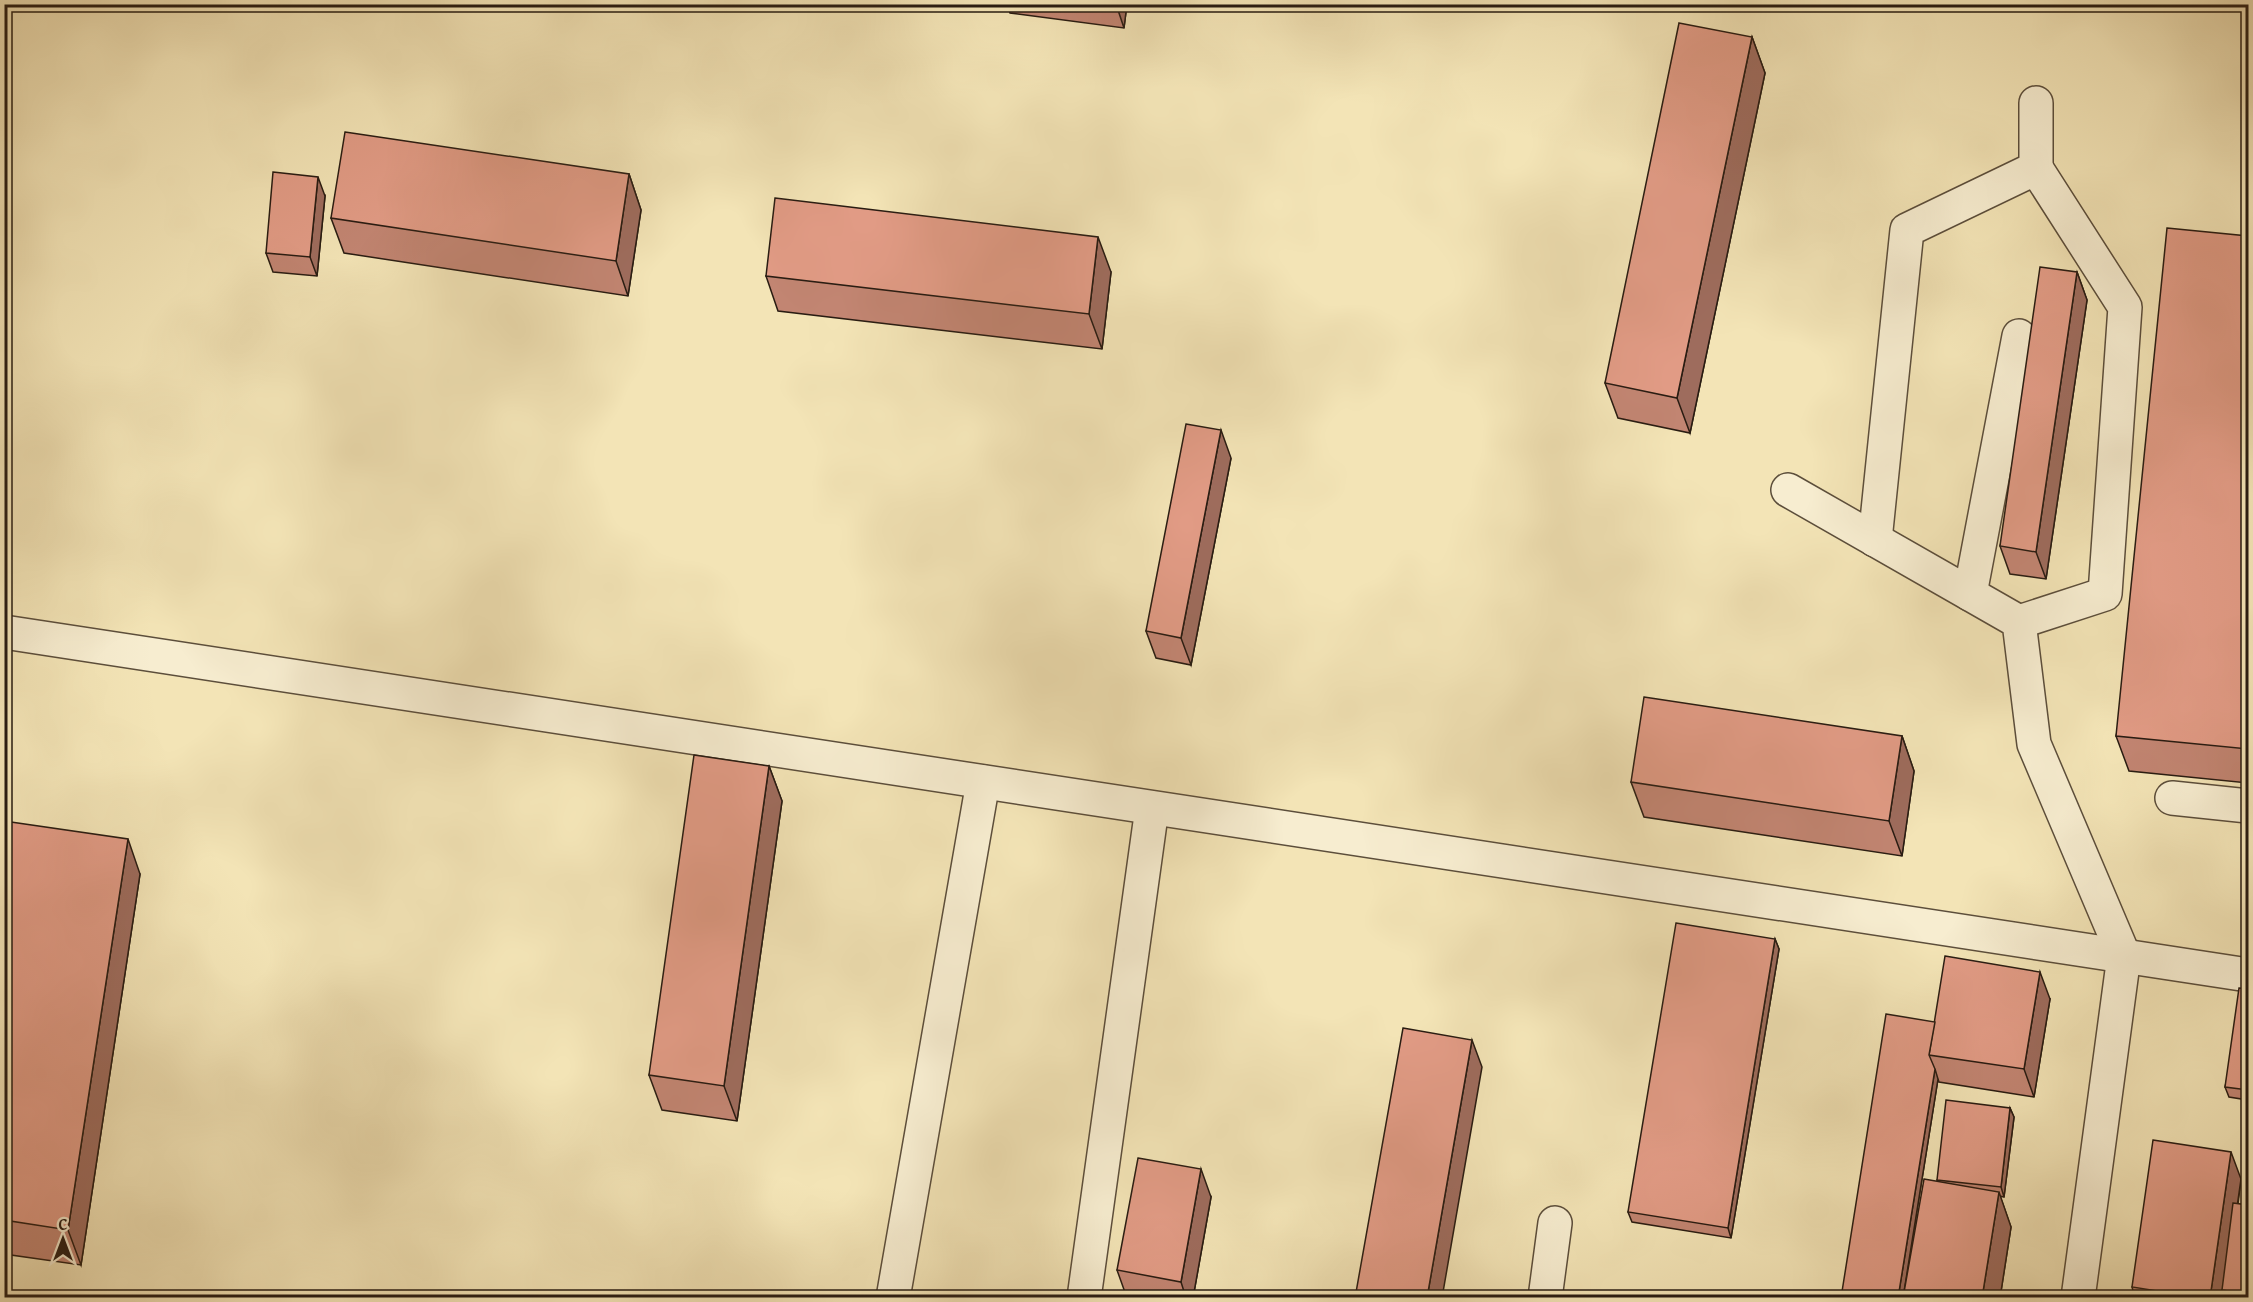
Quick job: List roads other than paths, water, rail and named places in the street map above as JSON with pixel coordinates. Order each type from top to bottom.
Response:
[{"type":"lane","points":[[1788,490],[2019,622],[2105,594],[2125,308],[2036,168],[2036,103]]},
{"type":"lane","points":[[1875,540],[1907,230],[2036,168]]},
{"type":"lane","points":[[1970,594],[2019,336]]},
{"type":"lane","points":[[2019,622],[2034,744],[2124,956],[2078,1298]]},
{"type":"lane","points":[[4,632],[2248,975]]},
{"type":"lane","points":[[893,1298],[983,782]]},
{"type":"lane","points":[[2172,798],[2248,806]]},
{"type":"lane","points":[[1084,1298],[1152,807]]},
{"type":"lane","points":[[1545,1298],[1555,1222]]}]
